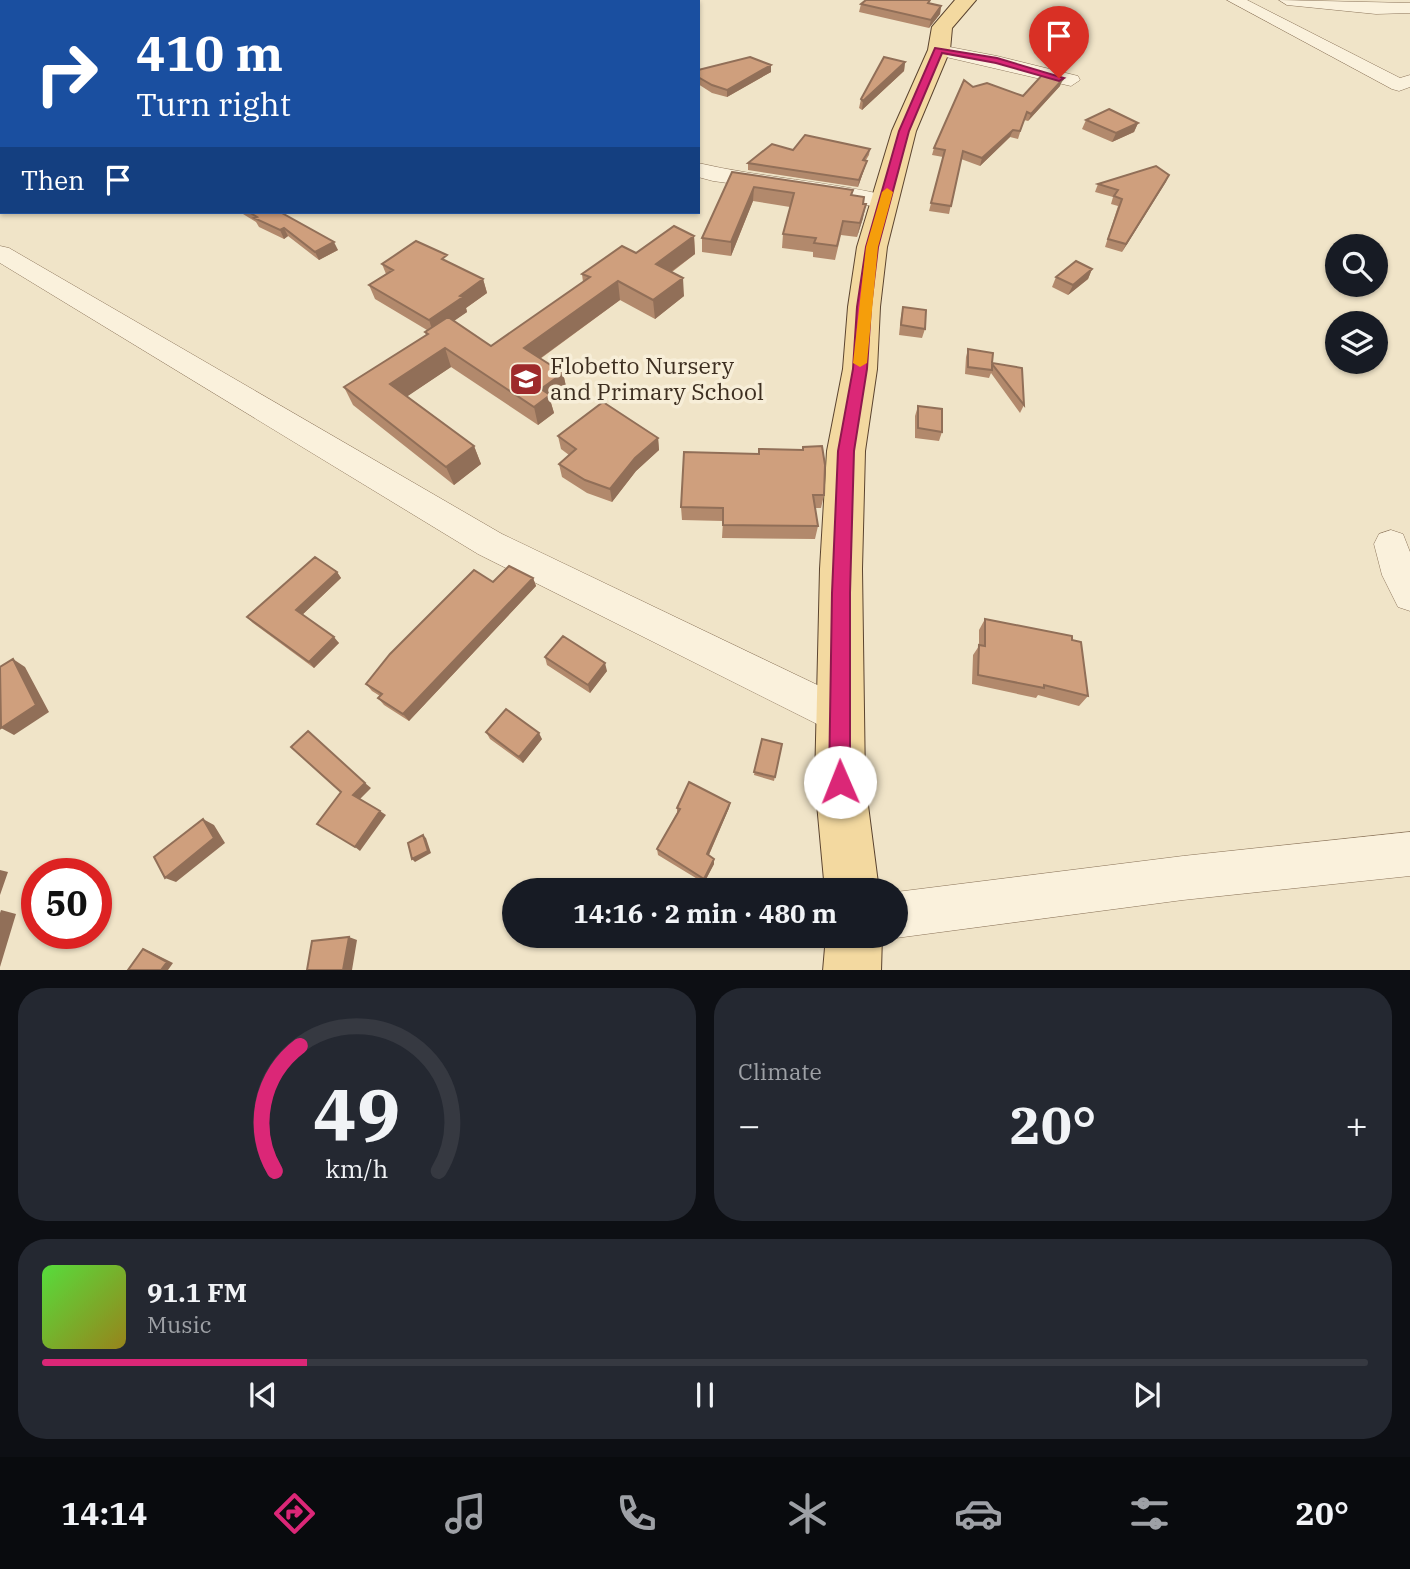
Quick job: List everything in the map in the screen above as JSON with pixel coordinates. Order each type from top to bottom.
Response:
[{"type":"main road","points":[[851,878],[840,782],[839,715],[846,451],[860,369],[864,307],[872,247],[904,131],[939,50],[942,27],[966,0]]},
{"type":"main road","points":[[852,970],[853,948]]},
{"type":"street","points":[[1235,0],[1399,85],[1410,81]]},
{"type":"street","points":[[1287,0],[1384,10],[1410,8]]},
{"type":"street","points":[[939,50],[997,61],[1071,80]]},
{"type":"street","points":[[700,170],[713,174],[830,190],[885,202]]},
{"type":"street","points":[[0,253],[489,544],[839,715]]},
{"type":"street","points":[[1391,544],[1399,575],[1410,596]]},
{"type":"street","points":[[908,913],[1183,878],[1410,854]]},
{"type":"building","points":[[866,0],[930,0],[928,3],[941,6],[931,20],[861,4]]},
{"type":"building","points":[[750,57],[771,65],[727,90],[700,78],[700,70]]},
{"type":"building","points":[[884,57],[905,62],[863,101],[861,99]]},
{"type":"building","points":[[1043,74],[1063,79],[1031,114],[1027,112],[1020,131],[1013,130],[982,158],[963,151],[951,206],[931,203],[945,150],[934,148],[964,80],[973,87],[987,83],[1023,96]]},
{"type":"building","points":[[1109,109],[1138,123],[1116,133],[1086,120]]},
{"type":"building","points":[[805,135],[870,149],[863,160],[867,161],[859,180],[748,163],[772,144],[793,150]]},
{"type":"building","points":[[1156,166],[1169,175],[1126,244],[1108,239],[1122,199],[1114,196],[1118,190],[1098,184]]},
{"type":"building","points":[[732,172],[853,190],[851,195],[864,197],[863,204],[866,204],[860,223],[843,221],[837,246],[814,243],[816,238],[783,234],[794,193],[754,187],[731,242],[702,238]]},
{"type":"building","points":[[252,214],[284,214],[334,242],[315,252],[284,228],[280,230],[254,218],[257,217]]},
{"type":"building","points":[[674,226],[694,236],[656,264],[683,278],[653,300],[618,281],[524,348],[563,373],[541,389],[550,395],[534,407],[445,348],[390,384],[474,446],[446,467],[344,387],[428,334],[425,332],[448,317],[491,346],[590,277],[582,274],[622,246],[636,253]]},
{"type":"building","points":[[416,241],[447,255],[442,259],[483,279],[460,296],[463,297],[429,320],[369,285],[393,270],[382,264]]},
{"type":"building","points":[[1076,261],[1092,269],[1073,285],[1056,277]]},
{"type":"building","points":[[903,307],[926,310],[925,329],[901,325]]},
{"type":"building","points":[[968,349],[993,353],[992,363],[1022,368],[1024,405],[992,364],[992,370],[968,367]]},
{"type":"building","points":[[603,402],[658,438],[635,458],[610,489],[585,480],[559,464],[576,449],[558,436]]},
{"type":"building","points":[[918,406],[942,409],[942,432],[918,428]]},
{"type":"building","points":[[822,446],[825,465],[824,495],[813,495],[818,526],[723,525],[723,508],[681,507],[684,452],[759,454],[759,449],[803,450],[803,447]]},
{"type":"building","points":[[315,557],[337,572],[296,610],[334,637],[309,662],[247,617]]},
{"type":"building","points":[[509,566],[533,578],[403,714],[378,698],[382,694],[366,684],[390,654],[474,570],[493,582]]},
{"type":"building","points":[[985,619],[1072,636],[1072,640],[1081,642],[1088,696],[1044,685],[1044,688],[978,675],[979,645],[985,646]]},
{"type":"building","points":[[563,636],[605,663],[588,685],[545,657]]},
{"type":"building","points":[[13,659],[36,705],[1,728],[0,667]]},
{"type":"building","points":[[506,709],[539,733],[519,757],[486,732]]},
{"type":"building","points":[[308,731],[365,783],[353,795],[380,811],[355,847],[317,824],[341,792],[291,747]]},
{"type":"building","points":[[762,739],[782,744],[775,777],[754,772]]},
{"type":"building","points":[[689,782],[730,803],[707,854],[714,859],[704,878],[657,849],[680,809],[677,808]]},
{"type":"building","points":[[203,819],[214,838],[165,878],[154,857]]},
{"type":"building","points":[[423,835],[428,851],[412,859],[408,843]]},
{"type":"building","points":[[349,937],[343,970],[307,970],[312,941]]},
{"type":"building","points":[[143,949],[167,962],[161,970],[128,970]]},
{"type":"slow traffic","points":[[860,363],[872,247],[881,222],[887,192]]},
{"type":"place","name":"Flobetto Nursery and Primary School","points":[[526,379]]},
{"type":"route","points":[[840,782],[841,593],[846,451],[860,369],[872,247],[904,131],[922,84],[939,50],[997,61],[1059,78]]}]
